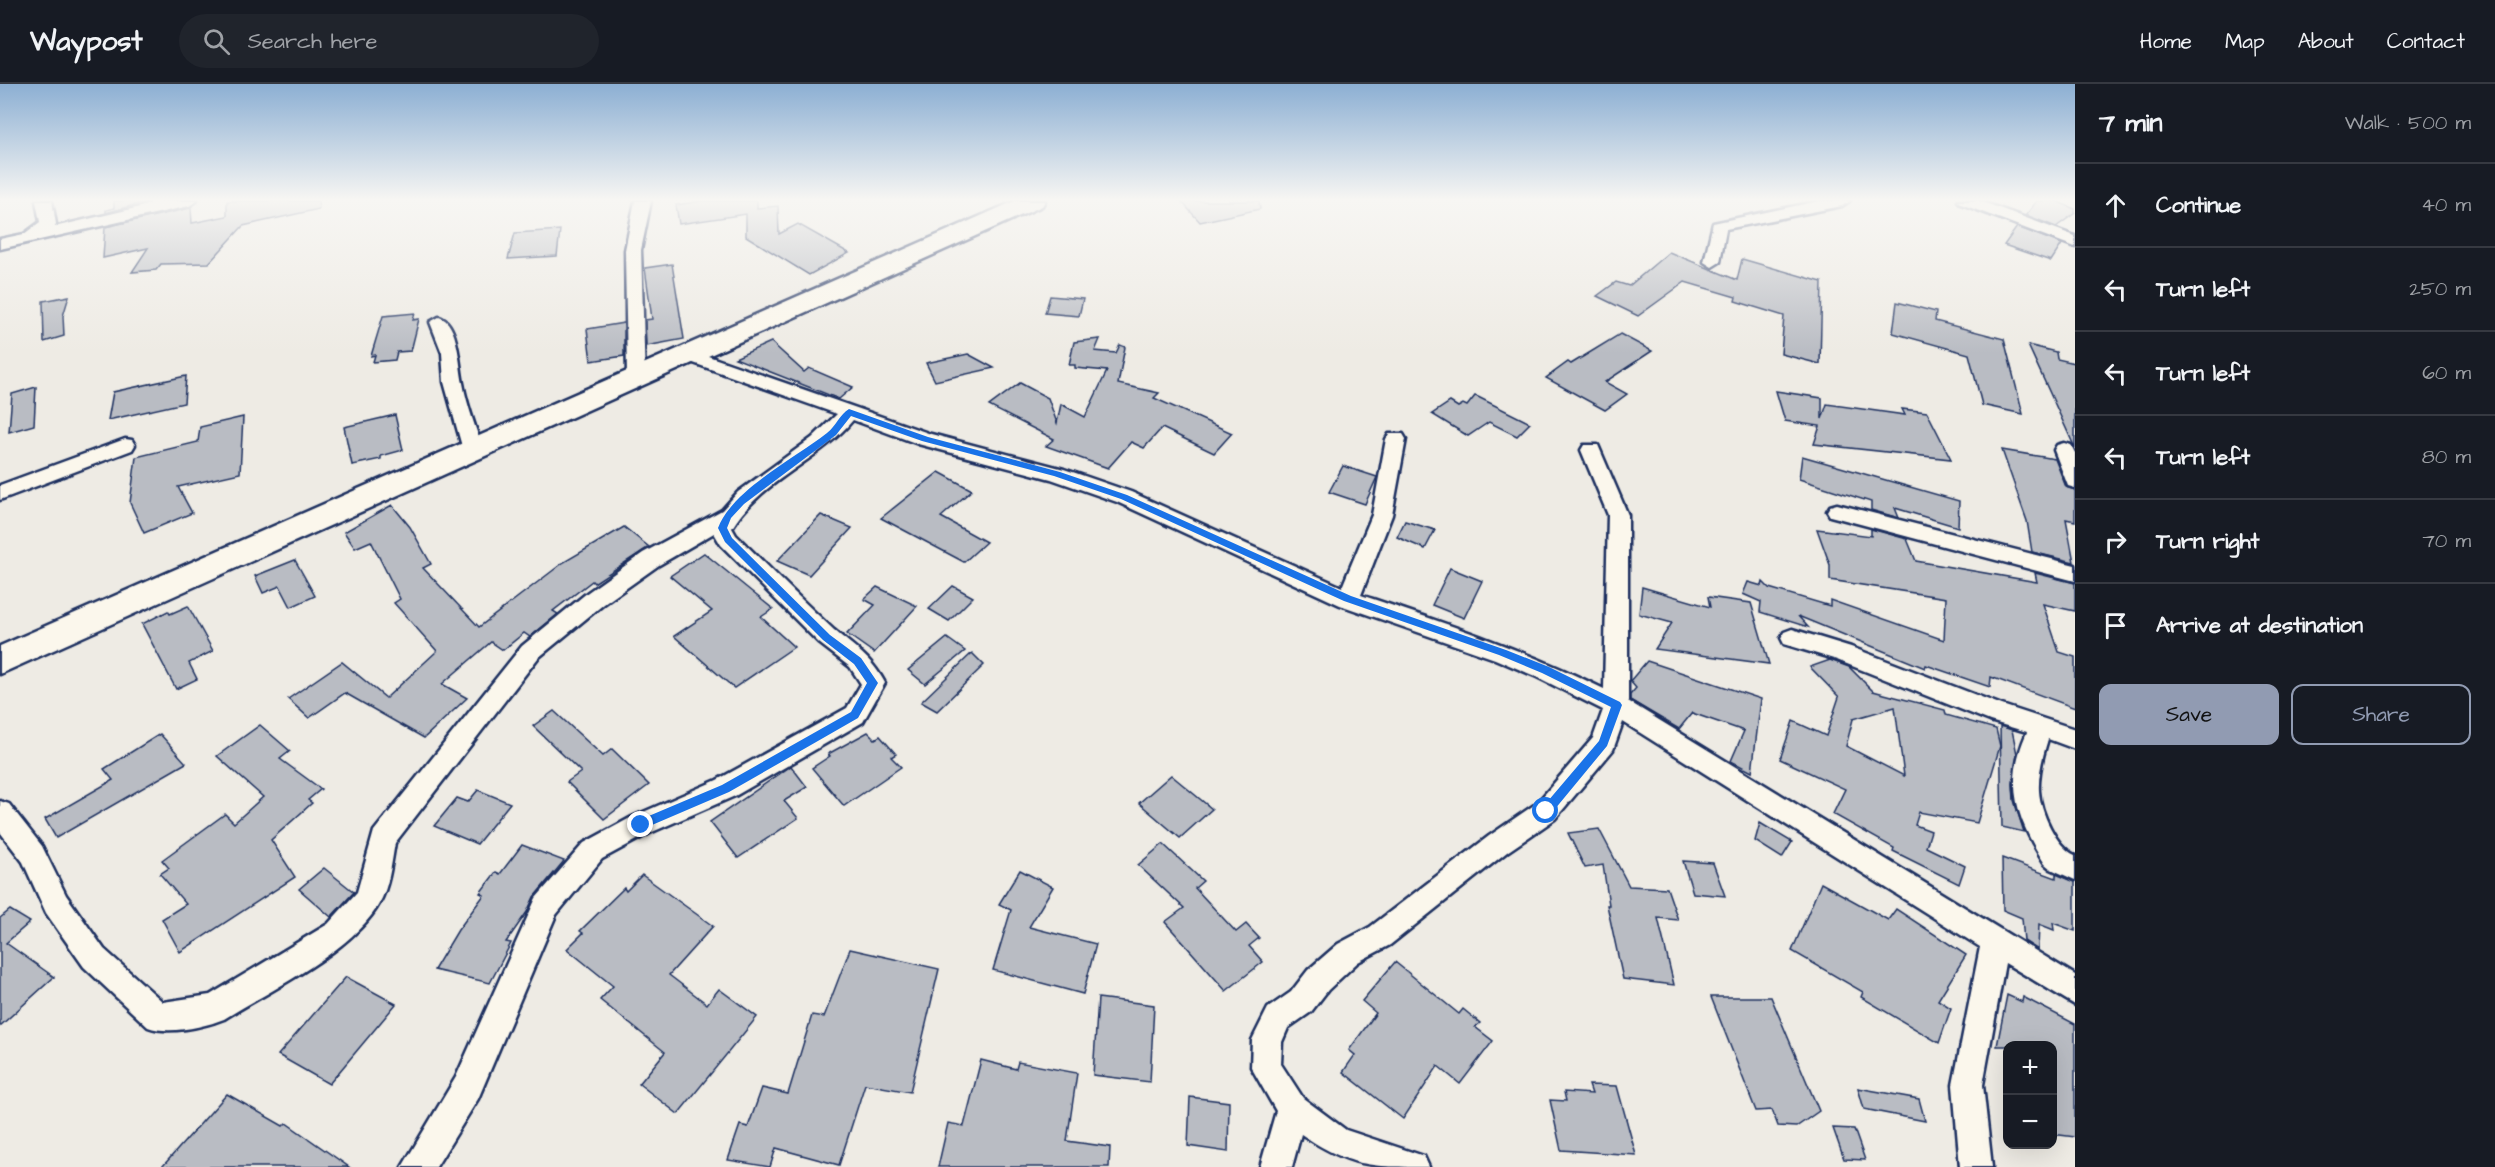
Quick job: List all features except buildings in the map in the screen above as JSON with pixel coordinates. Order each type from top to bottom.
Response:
[{"type":"main road","points":[[0,661],[636,379],[913,252]]},
{"type":"street","points":[[633,252],[636,379]]},
{"type":"street","points":[[1712,262],[1714,252]]},
{"type":"street","points":[[439,322],[451,353],[453,382],[473,450]]},
{"type":"street","points":[[688,355],[925,439],[1057,474],[1124,497],[1348,599],[1545,670],[1616,705],[2075,992]]},
{"type":"street","points":[[0,812],[33,854],[56,904],[94,958],[158,1017],[214,1009],[338,933],[367,900],[376,877],[383,839],[530,652],[596,598],[651,559],[727,516],[740,502],[833,433],[849,412]]},
{"type":"street","points":[[1348,599],[1357,582],[1382,515],[1396,439]]},
{"type":"street","points":[[0,493],[125,445]]},
{"type":"street","points":[[1413,1167],[1338,1143],[1292,1108],[1266,1067],[1267,1040],[1278,1018],[1301,1002],[1318,980],[1348,953],[1380,936],[1498,844],[1546,811],[1604,743],[1616,705],[1618,515],[1591,450]]},
{"type":"street","points":[[2064,450],[2075,481]]},
{"type":"street","points":[[1838,512],[2075,573]]},
{"type":"street","points":[[418,1167],[467,1088],[546,907],[593,851],[641,825],[726,788],[855,715],[873,683],[858,661],[827,637],[728,540],[722,528],[727,516]]},
{"type":"street","points":[[1792,638],[1843,653],[1998,714],[2043,726],[2075,739]]},
{"type":"street","points":[[2043,726],[2037,732],[2031,751],[2026,792],[2050,851],[2058,860],[2075,868]]},
{"type":"street","points":[[1976,1167],[1968,1085],[1995,942]]},
{"type":"street","points":[[1276,1167],[1292,1108]]},
{"type":"route","points":[[641,825],[726,788],[855,715],[873,683],[858,661],[827,637],[778,591],[728,540],[722,528],[727,516],[740,502],[833,433],[849,412],[925,439],[1057,474],[1124,497],[1348,599],[1414,624],[1503,653],[1545,670],[1616,705],[1604,743],[1569,787],[1546,811]]}]
